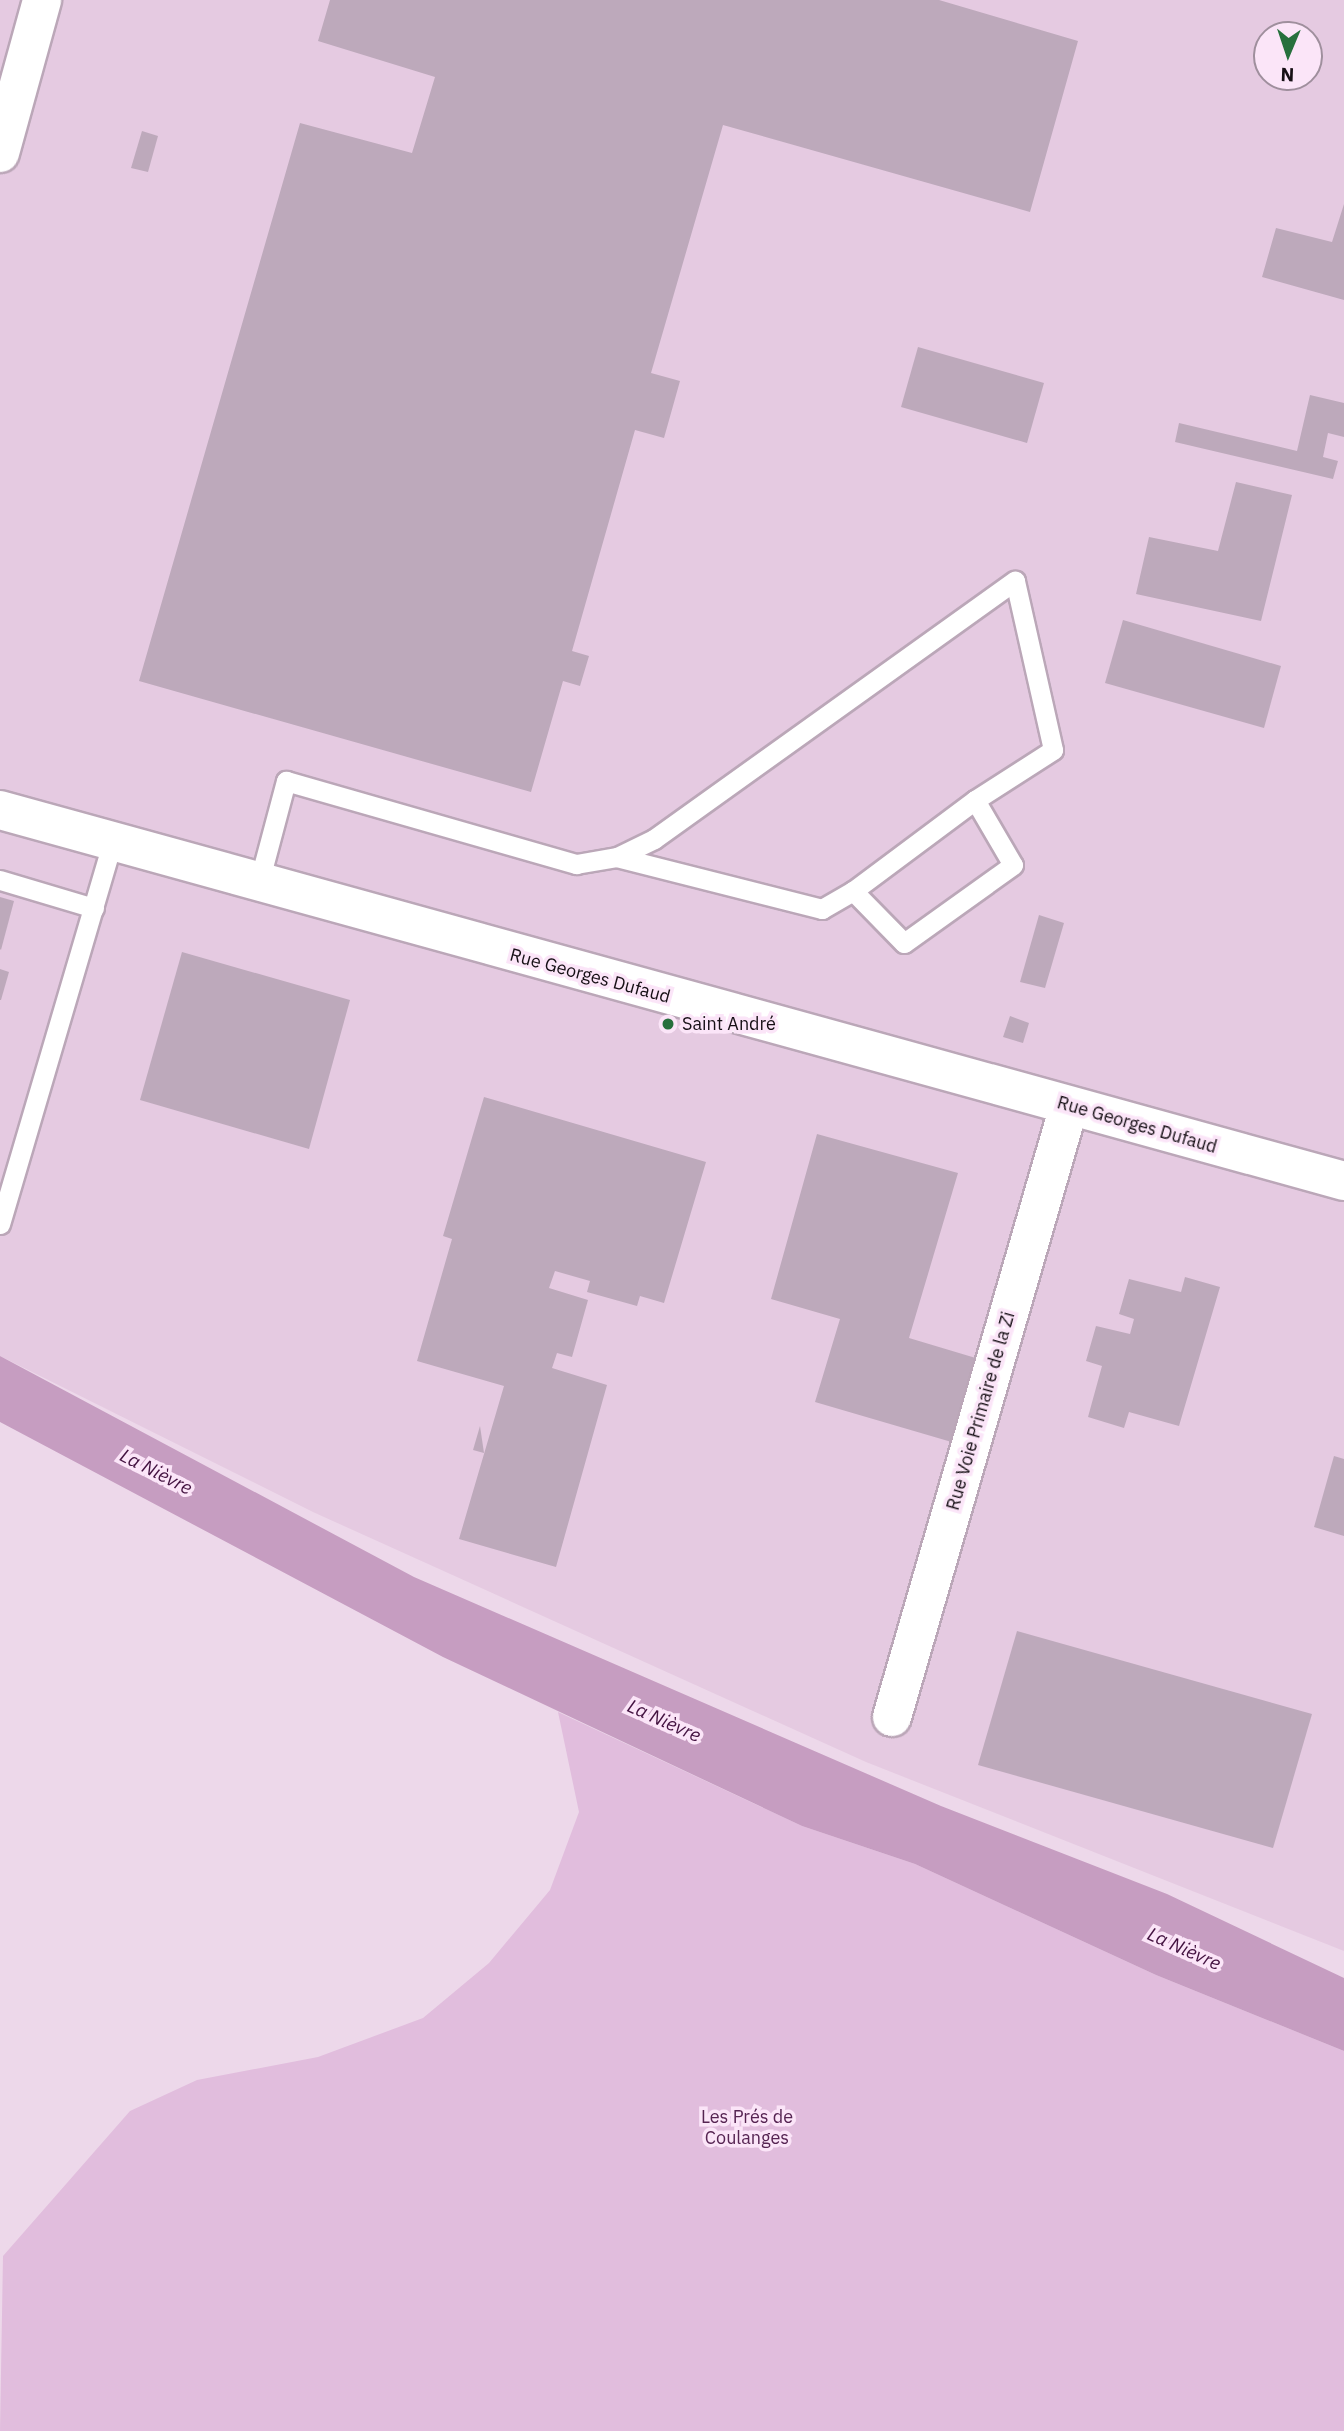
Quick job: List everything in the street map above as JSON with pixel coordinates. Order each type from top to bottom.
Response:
[{"type":"street","points":[[3,130],[42,0]]},
{"type":"street","name":"Rue Georges Dufaud","points":[[0,810],[258,886],[1344,1181]]},
{"type":"street","name":"Rue Voie Primaire de la Zi","points":[[892,1717],[1069,1106]]},
{"type":"lane","points":[[258,886],[286,781],[576,864],[617,857],[654,839],[1015,581],[1053,750],[975,800],[853,891],[822,909],[617,857]]},
{"type":"lane","points":[[853,891],[904,943],[1013,865],[975,800]]},
{"type":"lane","points":[[0,1224],[112,844]]},
{"type":"lane","points":[[0,880],[94,908]]},
{"type":"shaded area","points":[[0,0],[1344,0],[1344,1951],[866,1762],[313,1512],[0,1356]]},
{"type":"green space","name":"Les Prés de Coulanges","points":[[558,1712],[802,1826],[915,1864],[1156,1975],[1344,2051],[1344,2431],[0,2431],[3,2256],[130,2111],[197,2080],[318,2057],[423,2018],[489,1963],[550,1890],[579,1812]]},
{"type":"water","name":"La Nièvre","points":[[0,1356],[414,1577],[941,1806],[1167,1894],[1344,1978],[1344,2051],[1156,1975],[915,1864],[802,1826],[443,1657],[0,1422]]},
{"type":"building","points":[[330,0],[939,0],[1078,41],[1030,212],[723,125],[651,373],[680,381],[664,438],[635,430],[572,651],[589,656],[580,686],[563,681],[531,792],[139,681],[300,123],[412,153],[435,77],[318,41]]},
{"type":"building","points":[[142,131],[158,136],[148,172],[131,168]]},
{"type":"building","points":[[1344,204],[1344,300],[1262,277],[1276,228],[1332,242]]},
{"type":"building","points":[[918,347],[1044,383],[1027,443],[901,407]]},
{"type":"building","points":[[1310,395],[1344,403],[1344,437],[1328,433],[1323,457],[1338,461],[1333,479],[1175,442],[1179,423],[1297,451]]},
{"type":"building","points":[[1236,482],[1292,495],[1261,621],[1136,594],[1149,537],[1218,551]]},
{"type":"building","points":[[1123,620],[1281,666],[1264,728],[1105,683]]},
{"type":"building","points":[[0,897],[14,901],[1,950],[0,949]]},
{"type":"building","points":[[1039,915],[1064,923],[1045,988],[1020,982]]},
{"type":"building","points":[[182,952],[350,1000],[309,1149],[140,1100]]},
{"type":"building","points":[[0,969],[9,972],[1,1000],[0,1000]]},
{"type":"building","points":[[1010,1016],[1029,1023],[1023,1043],[1003,1037]]},
{"type":"building","points":[[484,1097],[706,1162],[664,1303],[640,1296],[637,1306],[587,1292],[590,1281],[555,1271],[549,1288],[588,1300],[572,1357],[557,1353],[552,1368],[607,1385],[556,1567],[459,1539],[504,1386],[417,1361],[452,1239],[443,1236]]},
{"type":"building","points":[[817,1134],[958,1173],[909,1338],[979,1359],[955,1443],[815,1402],[840,1319],[771,1299]]},
{"type":"building","points":[[1185,1277],[1220,1287],[1179,1426],[1129,1412],[1124,1428],[1088,1417],[1102,1366],[1086,1361],[1096,1326],[1130,1334],[1134,1319],[1119,1314],[1129,1279],[1181,1292]]},
{"type":"building","points":[[480,1426],[484,1453],[473,1450]]},
{"type":"building","points":[[1334,1456],[1344,1459],[1344,1536],[1314,1527]]},
{"type":"building","points":[[1017,1631],[1312,1714],[1273,1848],[978,1765]]},
{"type":"place","name":"Saint André","points":[[668,1024]]}]
